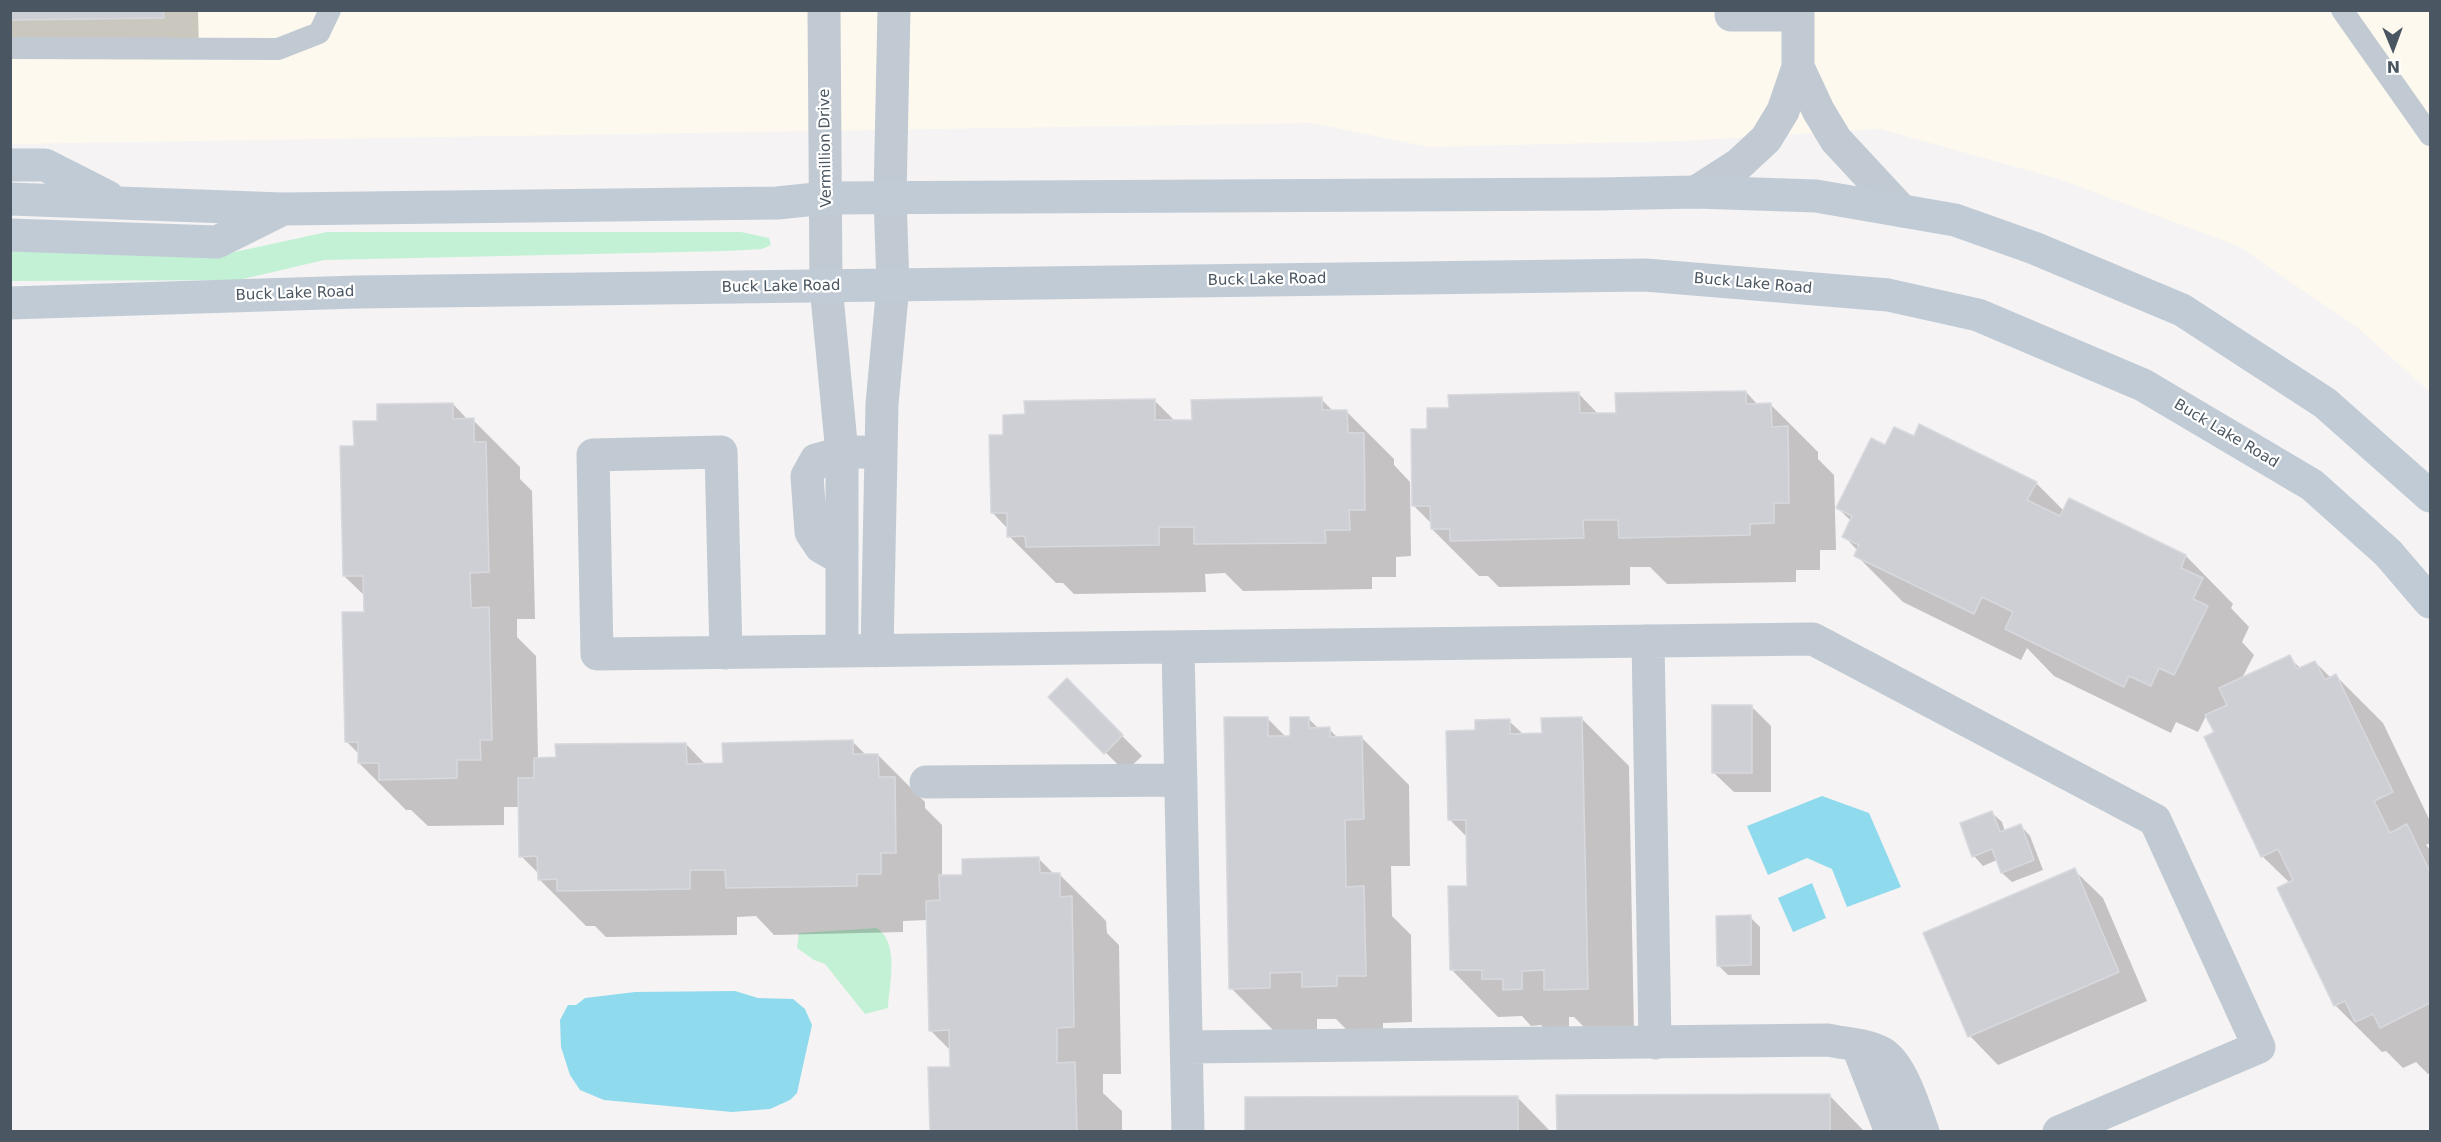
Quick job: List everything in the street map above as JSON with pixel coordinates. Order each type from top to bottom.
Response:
[{"type":"main road","points":[[10,165],[45,165],[117,202]]},
{"type":"main road","points":[[10,199],[282,209],[765,203],[826,198],[890,197],[1696,192],[1816,196],[1955,220],[2182,310],[2325,403],[2430,496]]},
{"type":"main road","points":[[10,235],[217,242],[282,209]]},
{"type":"main road","name":"Buck Lake Road","points":[[10,303],[357,292],[1646,275],[1888,295],[1978,315],[2143,385],[2312,485],[2388,553],[2430,602]]},
{"type":"street","name":"Vermillion Drive","points":[[824,10],[826,286],[842,453],[842,651]]},
{"type":"street","points":[[877,651],[882,404],[893,285],[890,197],[894,10]]},
{"type":"street","points":[[1696,192],[1738,165],[1766,139],[1784,111],[1798,67],[1798,13],[1731,15]]},
{"type":"street","points":[[1798,67],[1818,110],[1836,140],[1902,211]]},
{"type":"street","points":[[726,653],[721,452],[593,455],[597,654],[726,653],[1813,639],[2155,820],[2259,1047],[2059,1131]]},
{"type":"street","points":[[842,453],[881,452]]},
{"type":"street","points":[[1648,641],[1655,1043]]},
{"type":"street","points":[[1178,647],[1188,1131]]},
{"type":"street","points":[[926,782],[1181,780]]},
{"type":"street","points":[[1186,1047],[1828,1040],[1864,1047],[1884,1054],[1904,1081],[1923,1131]]},
{"type":"street","points":[[1858,1047],[1891,1131]]},
{"type":"lane","points":[[10,48],[278,49],[319,33],[330,10]]},
{"type":"lane","points":[[2342,10],[2430,135]]},
{"type":"shaded area","points":[[10,11],[2430,11],[2430,392],[2358,328],[2238,246],[2059,179],[1880,129],[1682,141],[1428,147],[1312,123],[11,144]]},
{"type":"green space","points":[[327,232],[741,232],[769,238],[771,245],[762,249],[726,251],[324,260],[239,280],[11,281],[11,248],[230,253]]},
{"type":"green space","points":[[877,928],[889,944],[891,954],[888,1008],[865,1014],[825,964],[814,960],[797,948],[799,933]]},
{"type":"water","points":[[1822,796],[1869,813],[1901,887],[1847,907],[1832,869],[1807,858],[1768,875],[1747,826]]},
{"type":"water","points":[[1812,883],[1826,918],[1793,932],[1778,898]]},
{"type":"water","points":[[735,991],[758,998],[793,999],[805,1009],[812,1025],[797,1093],[790,1100],[770,1109],[732,1112],[604,1100],[580,1090],[570,1075],[561,1047],[560,1020],[568,1005],[576,1005],[585,998],[635,992]]},
{"type":"building","points":[[10,10],[163,10],[164,18],[10,20]]},
{"type":"building","points":[[1746,391],[1746,404],[1771,403],[1772,427],[1788,426],[1789,503],[1774,503],[1774,523],[1750,524],[1750,535],[1619,538],[1618,520],[1583,520],[1584,538],[1450,541],[1450,529],[1431,529],[1430,506],[1412,506],[1411,429],[1427,429],[1427,408],[1449,408],[1448,395],[1579,392],[1580,413],[1616,413],[1615,393]]},
{"type":"building","points":[[1322,397],[1322,410],[1347,410],[1348,433],[1364,433],[1365,510],[1349,510],[1350,530],[1325,530],[1326,543],[1194,544],[1194,527],[1159,527],[1159,545],[1026,547],[1025,536],[1007,537],[1007,513],[991,513],[989,435],[1003,435],[1003,415],[1025,414],[1024,401],[1155,399],[1155,420],[1192,420],[1191,400]]},
{"type":"building","points":[[453,403],[453,419],[474,418],[474,442],[486,442],[489,572],[470,573],[471,608],[489,607],[492,740],[480,740],[481,760],[457,760],[457,778],[379,780],[379,763],[358,763],[358,742],[345,742],[342,612],[364,612],[363,576],[343,576],[340,446],[354,446],[353,421],[377,421],[377,404]]},
{"type":"building","points":[[1919,424],[2037,482],[2027,500],[2060,516],[2069,498],[2186,555],[2181,568],[2203,578],[2193,599],[2208,606],[2174,675],[2159,668],[2151,686],[2129,676],[2124,687],[2005,629],[2013,612],[1982,597],[1974,614],[1854,556],[1859,545],[1842,537],[1852,516],[1836,508],[1871,438],[1885,445],[1894,427],[1914,436]]},
{"type":"building","points":[[2290,655],[2297,669],[2315,661],[2325,680],[2336,674],[2393,792],[2374,801],[2390,833],[2407,824],[2430,872],[2430,1003],[2380,1028],[2373,1014],[2355,1022],[2345,1001],[2334,1006],[2277,888],[2293,880],[2278,849],[2261,857],[2204,737],[2214,732],[2205,715],[2227,705],[2219,688]]},
{"type":"building","points":[[1067,678],[1123,735],[1104,754],[1048,697]]},
{"type":"building","points":[[1712,705],[1752,705],[1752,773],[1712,773]]},
{"type":"building","points":[[1224,717],[1268,717],[1268,736],[1290,736],[1290,717],[1309,717],[1309,728],[1330,727],[1330,737],[1362,736],[1364,819],[1345,820],[1346,887],[1364,886],[1366,976],[1337,976],[1337,986],[1302,987],[1302,972],[1270,973],[1270,988],[1229,989]]},
{"type":"building","points":[[1582,717],[1588,989],[1544,990],[1544,970],[1522,971],[1522,989],[1503,990],[1503,979],[1482,979],[1482,970],[1450,970],[1448,886],[1467,886],[1466,820],[1448,820],[1446,731],[1475,730],[1475,720],[1510,719],[1510,734],[1542,733],[1541,718]]},
{"type":"building","points":[[853,740],[853,754],[878,754],[879,777],[895,777],[896,853],[881,853],[881,874],[857,874],[857,886],[726,888],[725,870],[690,870],[690,889],[557,891],[557,879],[538,880],[537,856],[519,857],[518,778],[534,778],[534,758],[556,757],[555,744],[686,743],[687,764],[723,763],[722,743]]},
{"type":"building","points":[[1992,811],[2000,832],[2021,824],[2034,860],[2001,873],[1992,849],[1972,857],[1960,823]]},
{"type":"building","points":[[1039,857],[1040,873],[1060,873],[1060,897],[1072,896],[1074,1027],[1057,1028],[1057,1063],[1075,1062],[1077,1132],[930,1132],[928,1067],[950,1067],[949,1030],[929,1031],[926,901],[940,900],[939,875],[962,875],[962,859]]},
{"type":"building","points":[[2075,868],[2119,972],[1968,1037],[1923,933]]},
{"type":"building","points":[[1751,915],[1751,965],[1717,966],[1716,916]]},
{"type":"building","points":[[1830,1094],[1830,1132],[1557,1132],[1556,1095]]},
{"type":"building","points":[[1518,1096],[1518,1132],[1245,1132],[1245,1097]]}]
